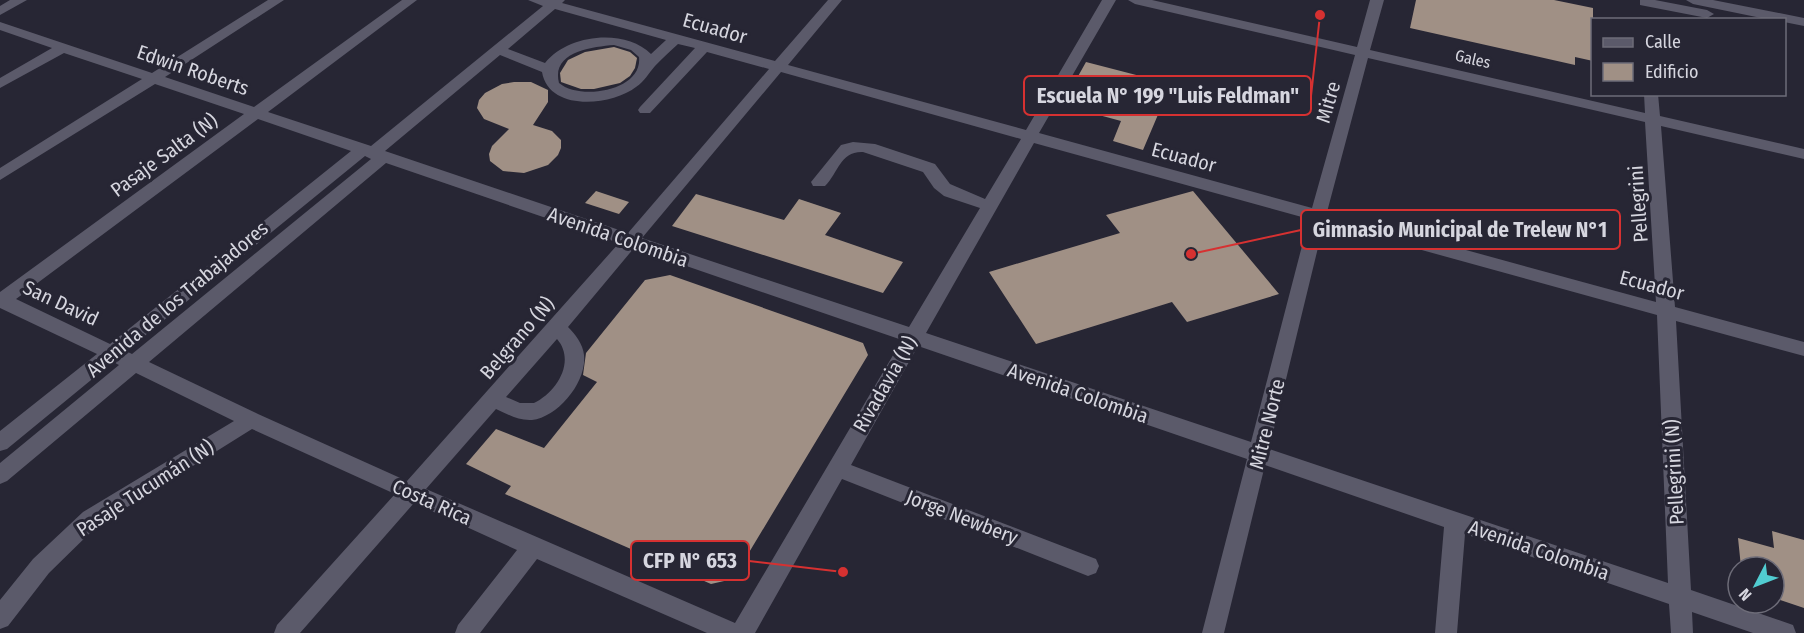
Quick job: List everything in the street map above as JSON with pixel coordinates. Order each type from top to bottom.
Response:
[{"type":"street","points":[[0,11],[20,0]]},
{"type":"street","points":[[0,176],[277,0]]},
{"type":"street","name":"Pasaje Salta (N)","points":[[0,300],[410,0]]},
{"type":"street","name":"Ecuador","points":[[535,0],[555,2],[777,68],[1804,349]]},
{"type":"street","name":"Belgrano (N)","points":[[285,633],[557,327],[835,0]]},
{"type":"street","name":"Rivadavia (N)","points":[[742,633],[1109,0]]},
{"type":"street","name":"Gales","points":[[1135,0],[1804,154]]},
{"type":"street","name":"Mitre","points":[[1318,215],[1377,0]]},
{"type":"street","points":[[1693,0],[1784,18]]},
{"type":"street","points":[[1646,18],[1644,1],[1723,18]]},
{"type":"street","name":"Avenida de los Trabajadores","points":[[0,475],[135,363],[372,154],[555,2]]},
{"type":"street","points":[[1786,18],[1804,22]]},
{"type":"street","name":"Edwin Roberts","points":[[0,26],[372,154]]},
{"type":"street","points":[[1786,30],[1804,34]]},
{"type":"street","points":[[647,66],[675,39]]},
{"type":"street","points":[[604,41],[624,43],[639,50],[647,66],[645,73],[633,85],[615,93],[593,97],[563,92],[552,82],[551,70],[566,53],[584,45],[604,41]]},
{"type":"street","points":[[645,110],[704,47]]},
{"type":"street","points":[[0,84],[62,48]]},
{"type":"street","points":[[498,50],[551,70]]},
{"type":"street","name":"Pellegrini","points":[[1651,96],[1666,311]]},
{"type":"street","points":[[819,182],[845,150],[857,146],[929,168],[947,190],[990,206]]},
{"type":"street","name":"Avenida de los Trabajadores","points":[[0,443],[113,352],[372,154]]},
{"type":"street","name":"Avenida Colombia","points":[[372,154],[1785,633]]},
{"type":"street","name":"Mitre Norte","points":[[1213,633],[1260,455],[1318,215]]},
{"type":"street","name":"San David","points":[[0,300],[135,363]]},
{"type":"street","name":"Pellegrini (N)","points":[[1666,311],[1682,633]]},
{"type":"street","points":[[493,400],[527,412],[535,412],[548,405],[566,385],[574,367],[574,349],[557,327]]},
{"type":"street","name":"Costa Rica","points":[[135,363],[251,420],[533,547],[733,633]]},
{"type":"street","name":"Pasaje Tucumán (N)","points":[[0,618],[41,566],[90,519],[251,420]]},
{"type":"street","name":"Jorge Newbery","points":[[836,468],[1088,566]]},
{"type":"street","points":[[1446,633],[1455,521]]},
{"type":"street","points":[[466,633],[533,547]]},
{"type":"building","points":[[1416,0],[1554,0],[1593,8],[1591,61],[1575,57],[1575,65],[1410,28]]},
{"type":"building","points":[[614,47],[630,52],[637,58],[630,76],[620,83],[594,89],[581,89],[561,82],[560,73],[568,60],[585,52]]},
{"type":"building","points":[[1086,62],[1171,84],[1143,150],[1113,141],[1121,121],[1062,105]]},
{"type":"building","points":[[531,82],[548,90],[548,102],[533,125],[552,131],[561,140],[558,155],[548,165],[524,173],[503,171],[490,161],[489,154],[492,146],[509,129],[484,119],[477,108],[479,100],[485,93],[502,84]]},
{"type":"building","points":[[596,191],[629,202],[619,214],[585,203]]},
{"type":"building","points":[[1193,191],[1279,294],[1187,322],[1172,302],[1036,344],[989,272],[1120,233],[1106,215]]},
{"type":"building","points":[[696,194],[784,220],[799,199],[841,213],[825,235],[903,262],[883,293],[672,226]]},
{"type":"building","points":[[670,275],[863,343],[868,355],[733,579],[711,584],[505,494],[511,486],[466,464],[496,429],[544,448],[597,382],[583,375],[586,353],[645,280]]},
{"type":"building","points":[[1772,531],[1804,540],[1804,608],[1786,602],[1786,555],[1740,555],[1738,538],[1774,548]]},
{"type":"place","name":"Escuela N° 199 \"Luis Feldman\"","points":[[1320,15]]},
{"type":"place","name":"Gimnasio Municipal de Trelew N°1","points":[[1191,254]]},
{"type":"place","name":"CFP N° 653","points":[[843,572]]}]
